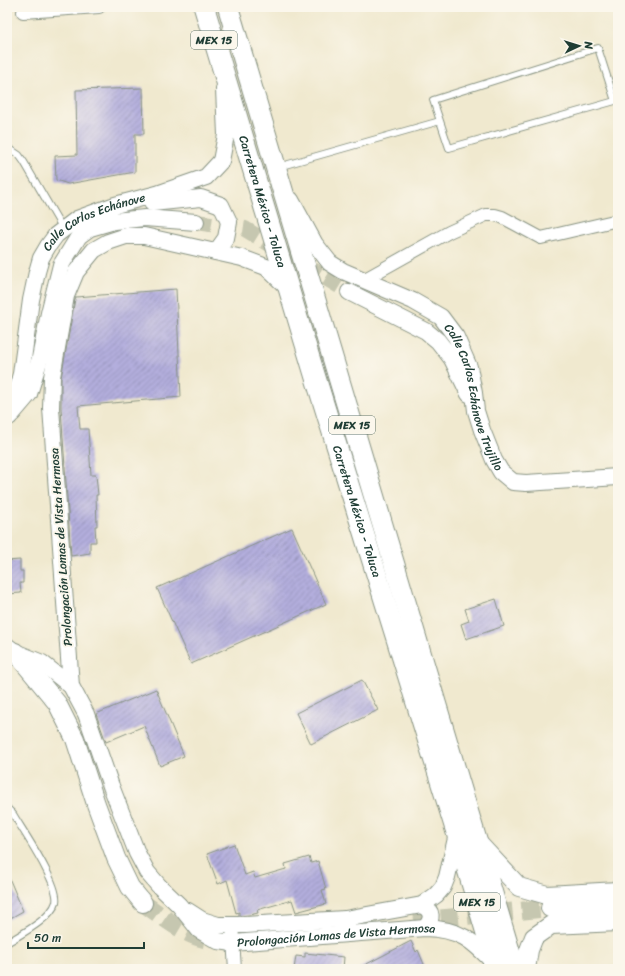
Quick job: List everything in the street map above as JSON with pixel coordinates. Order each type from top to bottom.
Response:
[{"type":"main road","name":"Carretera México - Toluca","points":[[204,7],[289,289],[457,834],[503,968]]},
{"type":"main road","name":"Carretera México - Toluca","points":[[228,7],[478,843],[503,968]]},
{"type":"main road","points":[[11,649],[57,703],[75,739],[96,804],[116,858],[130,887],[143,903]]},
{"type":"main road","points":[[478,843],[519,887],[550,910],[618,922]]},
{"type":"main road","points":[[526,969],[529,950],[534,937],[550,910],[618,891]]},
{"type":"main road","points":[[550,910],[618,905]]},
{"type":"street","points":[[23,12],[99,7]]},
{"type":"street","name":"Calle Carlos Echánove","points":[[8,418],[21,374],[31,300],[37,272],[41,258],[48,246],[56,235],[77,219],[115,205],[157,194],[206,178],[221,162],[226,135],[224,73]]},
{"type":"street","name":"Calle Carlos Echánove Trujillo","points":[[275,168],[315,244],[330,263],[343,271],[365,279],[413,301],[441,317],[456,337],[469,367],[476,411],[482,430],[494,460],[501,472],[513,482],[534,483],[618,477]]},
{"type":"street","points":[[115,205],[144,205],[165,201],[200,198],[221,205],[229,222],[226,238],[216,252]]},
{"type":"street","points":[[365,279],[449,232],[486,215],[502,217],[541,238],[618,220]]},
{"type":"street","points":[[8,418],[29,394],[40,358],[61,265],[79,236],[90,228],[114,221],[145,218],[196,222]]},
{"type":"street","name":"Calle Carlos Echánove","points":[[51,408],[52,377],[66,296],[76,272],[94,250],[108,242],[126,236],[144,236],[242,258],[266,267],[289,289]]},
{"type":"street","points":[[350,292],[426,331],[438,341],[452,359],[476,411]]},
{"type":"street","name":"Prolongación Lomas de Vista Hermosa","points":[[51,408],[71,686]]},
{"type":"street","name":"Prolongación Lomas de Vista Hermosa","points":[[11,649],[42,663],[71,686],[86,714],[111,786],[137,853],[147,872],[179,905],[199,930],[218,941],[233,944],[425,928],[442,929],[472,940],[503,968]]},
{"type":"street","name":"Prolongación Lomas de Vista Hermosa","points":[[179,905],[202,920],[218,925],[232,925],[345,919],[422,905],[436,895],[443,887],[447,877],[457,834]]},
{"type":"street","points":[[422,905],[427,907],[431,912],[430,924],[425,928]]},
{"type":"street","points":[[232,925],[235,969]]},
{"type":"lane","points":[[598,48],[617,102],[449,148],[440,121],[433,100],[598,48]]},
{"type":"lane","points":[[275,168],[440,121]]},
{"type":"lane","points":[[7,147],[18,155],[24,162],[63,229]]},
{"type":"lane","points":[[7,808],[13,814],[44,866],[54,889],[56,902],[48,915],[24,933],[7,943]]},
{"type":"building","points":[[143,88],[144,134],[135,134],[135,172],[68,184],[56,180],[55,156],[77,155],[76,90]]},
{"type":"building","points":[[176,289],[181,397],[78,406],[80,429],[88,429],[91,475],[96,475],[98,495],[96,495],[97,526],[95,526],[96,542],[90,542],[90,553],[71,556],[61,408],[61,378],[75,299],[76,297]]},
{"type":"building","points":[[292,528],[326,604],[191,664],[157,588]]},
{"type":"building","points":[[20,560],[20,571],[23,571],[23,583],[20,583],[21,593],[7,594],[7,561]]},
{"type":"building","points":[[496,599],[504,626],[466,639],[461,624],[469,621],[465,609]]},
{"type":"building","points":[[362,680],[378,710],[311,744],[296,713]]},
{"type":"building","points":[[156,689],[184,756],[160,766],[144,726],[106,742],[96,714]]},
{"type":"building","points":[[234,844],[245,875],[253,872],[255,878],[286,869],[285,864],[309,857],[311,863],[318,861],[326,889],[322,890],[326,904],[296,912],[292,900],[257,910],[258,913],[239,916],[239,912],[236,913],[227,880],[218,884],[207,854]]},
{"type":"building","points":[[7,873],[23,911],[7,920]]},
{"type":"building","points":[[411,941],[416,952],[418,950],[426,969],[357,969]]},
{"type":"building","points":[[305,953],[344,957],[343,969],[294,969],[296,956],[305,957]]},
{"type":"tunnel","points":[[196,222],[245,229],[349,292]]},
{"type":"tunnel","points":[[143,903],[187,933],[207,940],[216,940]]},
{"type":"tunnel","points":[[414,921],[550,908]]}]
